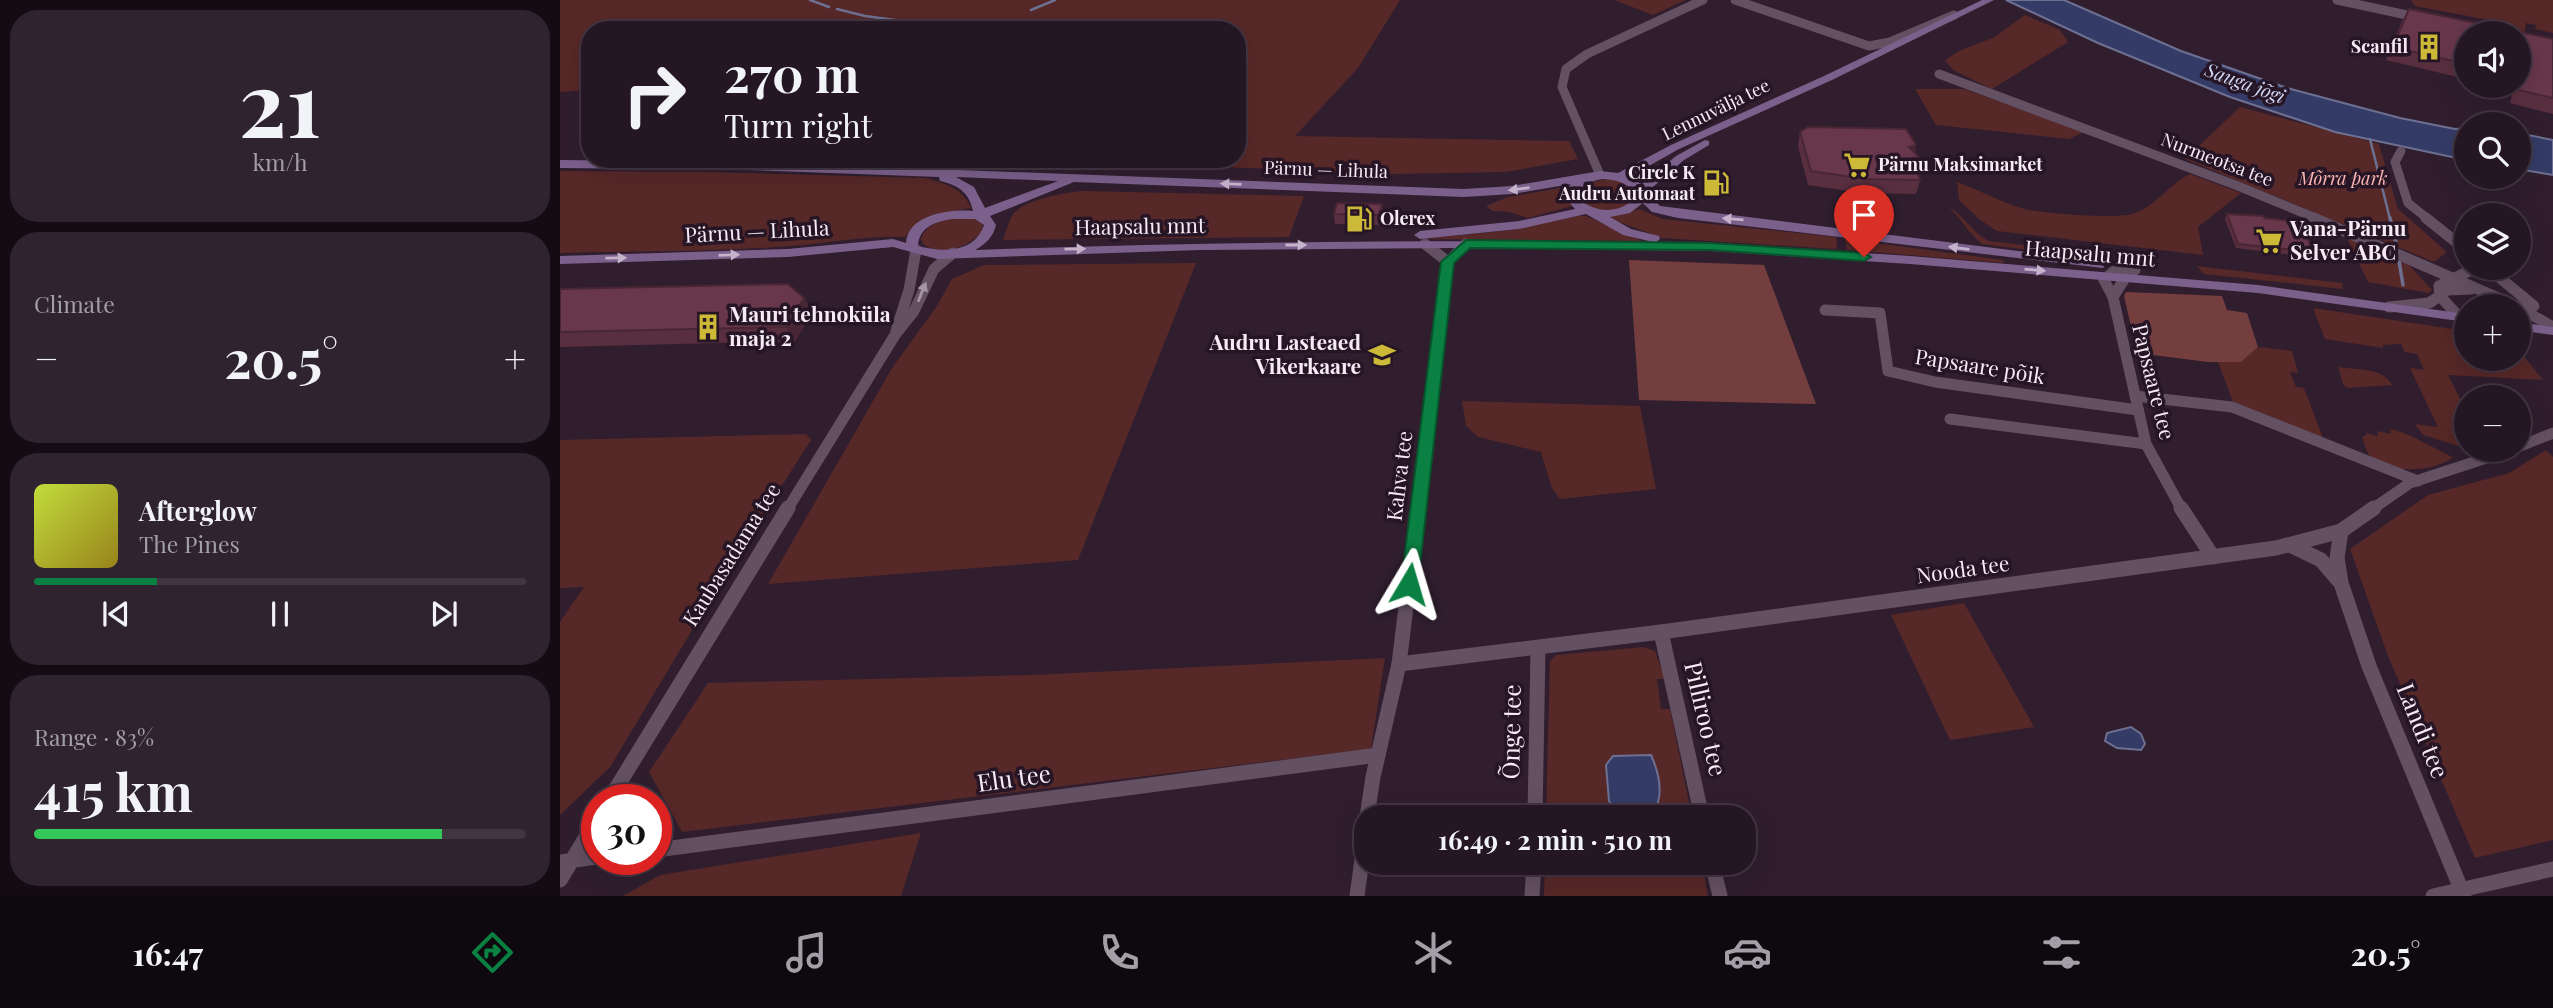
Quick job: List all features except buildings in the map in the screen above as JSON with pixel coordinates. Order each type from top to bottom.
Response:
[{"type":"main road","name":"Lennuvälja tee","points":[[1588,211],[1606,214],[1626,211],[1638,204],[1641,193],[1691,150],[1787,104],[1873,52],[1985,2]]},
{"type":"main road","name":"Lennuvälja tee","points":[[1620,177],[1725,123],[1828,78]]},
{"type":"main road","name":"Pärnu — Lihula","points":[[560,164],[581,164]]},
{"type":"main road","name":"Pärnu — Lihula","points":[[805,168],[1464,193],[1512,190],[1600,176],[1620,177]]},
{"type":"main road","points":[[918,172],[954,180],[968,187],[979,201],[980,215],[988,221],[987,234],[971,247],[953,253]]},
{"type":"main road","points":[[1620,177],[1634,184],[1652,206],[1668,213],[1752,221],[2130,274],[2185,276],[2258,289]]},
{"type":"main road","points":[[1586,178],[1574,186],[1571,193],[1576,204],[1588,211],[1636,235],[1710,247]]},
{"type":"main road","points":[[914,248],[911,240],[915,232],[932,220],[960,213],[980,215],[1056,185],[1102,179]]},
{"type":"main road","points":[[1328,245],[1507,227],[1588,211]]},
{"type":"main road","name":"Pärnu — Lihula","points":[[560,260],[788,253],[893,243],[927,254],[953,253]]},
{"type":"main road","points":[[1328,245],[1710,247]]},
{"type":"main road","name":"Haapsalu mnt","points":[[953,253],[1328,245]]},
{"type":"main road","name":"Haapsalu mnt","points":[[1710,247],[2106,276],[2130,274],[2454,316]]},
{"type":"main road","points":[[2531,327],[2553,329]]},
{"type":"street","points":[[1600,176],[1562,87],[1566,69],[1587,54],[1703,0]]},
{"type":"street","points":[[1735,0],[1873,52]]},
{"type":"street","points":[[2337,0],[2400,9],[2433,21]]},
{"type":"street","name":"Nurmeotsa tee","points":[[1939,74],[2214,177],[2489,294]]},
{"type":"street","points":[[2401,150],[2395,162],[2408,203],[2454,240]]},
{"type":"street","points":[[1425,244],[1448,262],[1466,244]]},
{"type":"street","name":"Kaubasadama tee","points":[[895,335],[909,290],[914,248]]},
{"type":"street","points":[[2393,252],[2420,267],[2454,307]]},
{"type":"street","name":"Kaubasadama tee","points":[[619,784],[895,335],[914,311],[931,272],[953,253]]},
{"type":"street","name":"Kahva tee","points":[[1369,805],[1399,664],[1448,262]]},
{"type":"street","points":[[2113,297],[2130,274]]},
{"type":"street","name":"Papsaare tee","points":[[2106,276],[2106,289],[2113,297],[2147,444],[2169,490],[2213,557]]},
{"type":"street","points":[[2389,307],[2429,303],[2452,278]]},
{"type":"street","points":[[2503,280],[2534,306]]},
{"type":"street","points":[[2440,291],[2466,288],[2489,294]]},
{"type":"street","name":"Papsaare põik","points":[[1825,310],[1880,313],[1888,371],[1935,382],[2138,410]]},
{"type":"street","name":"Nurmeotsa tee","points":[[2531,316],[2553,329]]},
{"type":"street","points":[[2135,396],[2232,407],[2418,481]]},
{"type":"street","points":[[1950,419],[2147,444]]},
{"type":"street","points":[[2531,441],[2553,433]]},
{"type":"street","name":"Nooda tee","points":[[1399,664],[1661,632],[2290,545],[2341,531],[2410,483],[2475,462]]},
{"type":"street","name":"Landi tee","points":[[2341,531],[2337,558],[2340,583],[2369,666],[2462,893]]},
{"type":"street","name":"Landi tee","points":[[2290,545],[2321,560],[2340,583]]},
{"type":"street","name":"Pilliroo tee","points":[[1661,632],[1699,805]]},
{"type":"street","name":"Õnge tee","points":[[1535,805],[1538,648]]},
{"type":"street","name":"Elu tee","points":[[672,848],[1378,755]]},
{"type":"street","points":[[560,880],[566,861],[581,841]]},
{"type":"street","points":[[2433,896],[2462,893],[2553,869]]},
{"type":"street","points":[[1357,896],[1360,875]]},
{"type":"street","points":[[1532,896],[1533,875]]},
{"type":"street","points":[[1715,875],[1720,896]]},
{"type":"green space","points":[[560,0],[1400,0],[1358,68],[1295,136],[1569,141],[1578,159],[1506,172],[1394,174],[1246,168],[1246,21],[581,21],[581,91],[560,92]]},
{"type":"green space","points":[[1614,0],[1686,0],[1653,15]]},
{"type":"green space","points":[[2411,0],[2553,0],[2553,33],[2535,29],[2536,25],[2531,24],[2531,21],[2494,21],[2415,6]]},
{"type":"green space","points":[[2416,9],[2466,21],[2414,12]]},
{"type":"green space","points":[[2025,15],[2060,30],[2068,42],[1992,89],[1953,70],[1945,60],[1961,50],[1993,38]]},
{"type":"green space","points":[[1915,89],[1964,89],[2084,132],[2069,139],[1936,125]]},
{"type":"green space","name":"Mõrra park","points":[[2240,107],[2379,144],[2398,209],[2447,252],[2434,262],[2185,159]]},
{"type":"green space","points":[[560,171],[926,178],[959,191],[971,208],[935,216],[919,224],[905,237],[874,237],[749,249],[560,253]]},
{"type":"green space","points":[[2190,174],[2241,193],[2198,227],[2203,255],[1997,231],[1959,200],[1957,182],[2028,210],[2108,216],[2140,211]]},
{"type":"green space","points":[[1618,180],[1633,191],[1633,200],[1620,208],[1605,210],[1590,207],[1578,197],[1577,192],[1585,183]]},
{"type":"green space","points":[[1566,187],[1565,193],[1572,206],[1528,218],[1509,212],[1493,211],[1486,206],[1508,197]]},
{"type":"green space","points":[[1084,191],[1304,196],[1289,237],[1003,240],[1012,216],[1020,208],[1047,197]]},
{"type":"green space","points":[[1948,206],[1989,241],[2099,254],[2104,259],[1982,244]]},
{"type":"green space","points":[[1639,209],[1663,219],[1836,237],[1837,249],[1662,238],[1606,217]]},
{"type":"green space","points":[[1586,216],[1642,241],[1422,239],[1514,230]]},
{"type":"green space","points":[[950,218],[975,218],[982,223],[983,230],[972,241],[956,248],[940,250],[924,245],[921,239],[926,231]]},
{"type":"green space","points":[[2352,238],[2410,266],[2432,290],[2429,293],[2368,282],[2348,240]]},
{"type":"green space","points":[[1845,239],[2003,260],[2004,263],[1847,250]]},
{"type":"green space","points":[[1196,263],[1078,560],[768,584],[892,368],[937,306],[952,279],[984,265]]},
{"type":"green space","points":[[2197,266],[2342,283],[2343,289],[2204,274]]},
{"type":"green space","points":[[2313,308],[2454,329],[2454,371],[2531,371],[2531,365],[2543,380],[2448,375],[2454,387],[2454,444],[2423,435],[2415,424],[2438,427],[2410,368],[2424,370],[2417,354],[2405,352],[2401,344],[2383,345],[2383,348],[2325,339]]},
{"type":"green space","points":[[2258,347],[2292,351],[2298,373],[2290,372],[2296,387],[2304,388],[2323,438],[2233,402],[2218,362],[2241,362]]},
{"type":"green space","points":[[2338,367],[2376,372],[2388,379],[2392,385],[2347,388],[2343,384]]},
{"type":"green space","points":[[1462,401],[1640,406],[1656,489],[1560,499],[1552,488],[1541,452],[1478,437],[1466,426]]},
{"type":"green space","points":[[2390,429],[2453,457],[2435,466],[2412,469],[2399,469],[2378,462],[2370,456],[2362,436],[2366,436],[2366,433],[2378,436],[2377,431],[2391,434]]},
{"type":"green space","points":[[806,434],[811,440],[725,575],[610,767],[592,784],[581,784],[581,795],[560,815],[560,622],[584,587],[560,588],[560,440]]},
{"type":"green space","points":[[2546,450],[2553,457],[2553,840],[2475,858],[2388,656],[2350,549],[2428,495],[2509,473],[2531,462]]},
{"type":"green space","points":[[1964,603],[2034,727],[1950,740],[1891,615]]},
{"type":"green space","points":[[1643,647],[1655,651],[1665,679],[1657,679],[1661,709],[1670,709],[1690,805],[1546,805],[1550,661],[1556,655]]},
{"type":"green space","points":[[1385,658],[1371,749],[682,832],[672,814],[672,784],[656,784],[649,772],[708,683],[1032,675]]},
{"type":"green space","points":[[921,833],[901,896],[623,896],[660,875]]},
{"type":"green space","points":[[1545,875],[1704,875],[1708,896],[1544,896]]},
{"type":"shaded area","points":[[1629,260],[1764,265],[1816,404],[1639,400]]},
{"type":"shaded area","points":[[2126,292],[2222,296],[2227,310],[2247,313],[2258,347],[2241,362],[2208,362],[2137,353],[2124,296]]},
{"type":"water","name":"Sauga jõgi","points":[[2006,0],[2064,0],[2181,51],[2287,88],[2400,118],[2454,129],[2454,157],[2335,132],[2230,97],[2098,43]]},
{"type":"water","points":[[2531,136],[2553,140],[2553,175],[2531,171]]},
{"type":"water","points":[[2131,727],[2141,734],[2145,744],[2141,750],[2117,748],[2105,741],[2107,733]]},
{"type":"water","points":[[1651,755],[1660,784],[1657,805],[1612,805],[1609,801],[1606,765],[1613,756]]},
{"type":"waterway","points":[[810,0],[829,7]]},
{"type":"waterway","points":[[1031,10],[1055,0]]},
{"type":"waterway","points":[[837,9],[903,21]]},
{"type":"waterway","points":[[2370,139],[2390,219]]},
{"type":"waterway","points":[[2390,218],[2396,243]]},
{"type":"waterway","points":[[2399,261],[2403,285]]},
{"type":"place","name":"Scanfil","points":[[2429,47]]},
{"type":"place","name":"Pärnu Maksimarket","points":[[1857,165]]},
{"type":"place","name":"Circle K Audru Automaat","points":[[1716,183]]},
{"type":"place","name":"Olerex","points":[[1359,219]]},
{"type":"place","name":"Vana-Pärnu Selver ABC","points":[[2269,241]]},
{"type":"place","name":"Mauri tehnoküla maja 2","points":[[708,327]]},
{"type":"place","name":"Audru Lasteaed Vikerkaare","points":[[1382,355]]},
{"type":"route","points":[[1409,584],[1444,282],[1448,262],[1466,244],[1710,247],[1864,257]]}]
